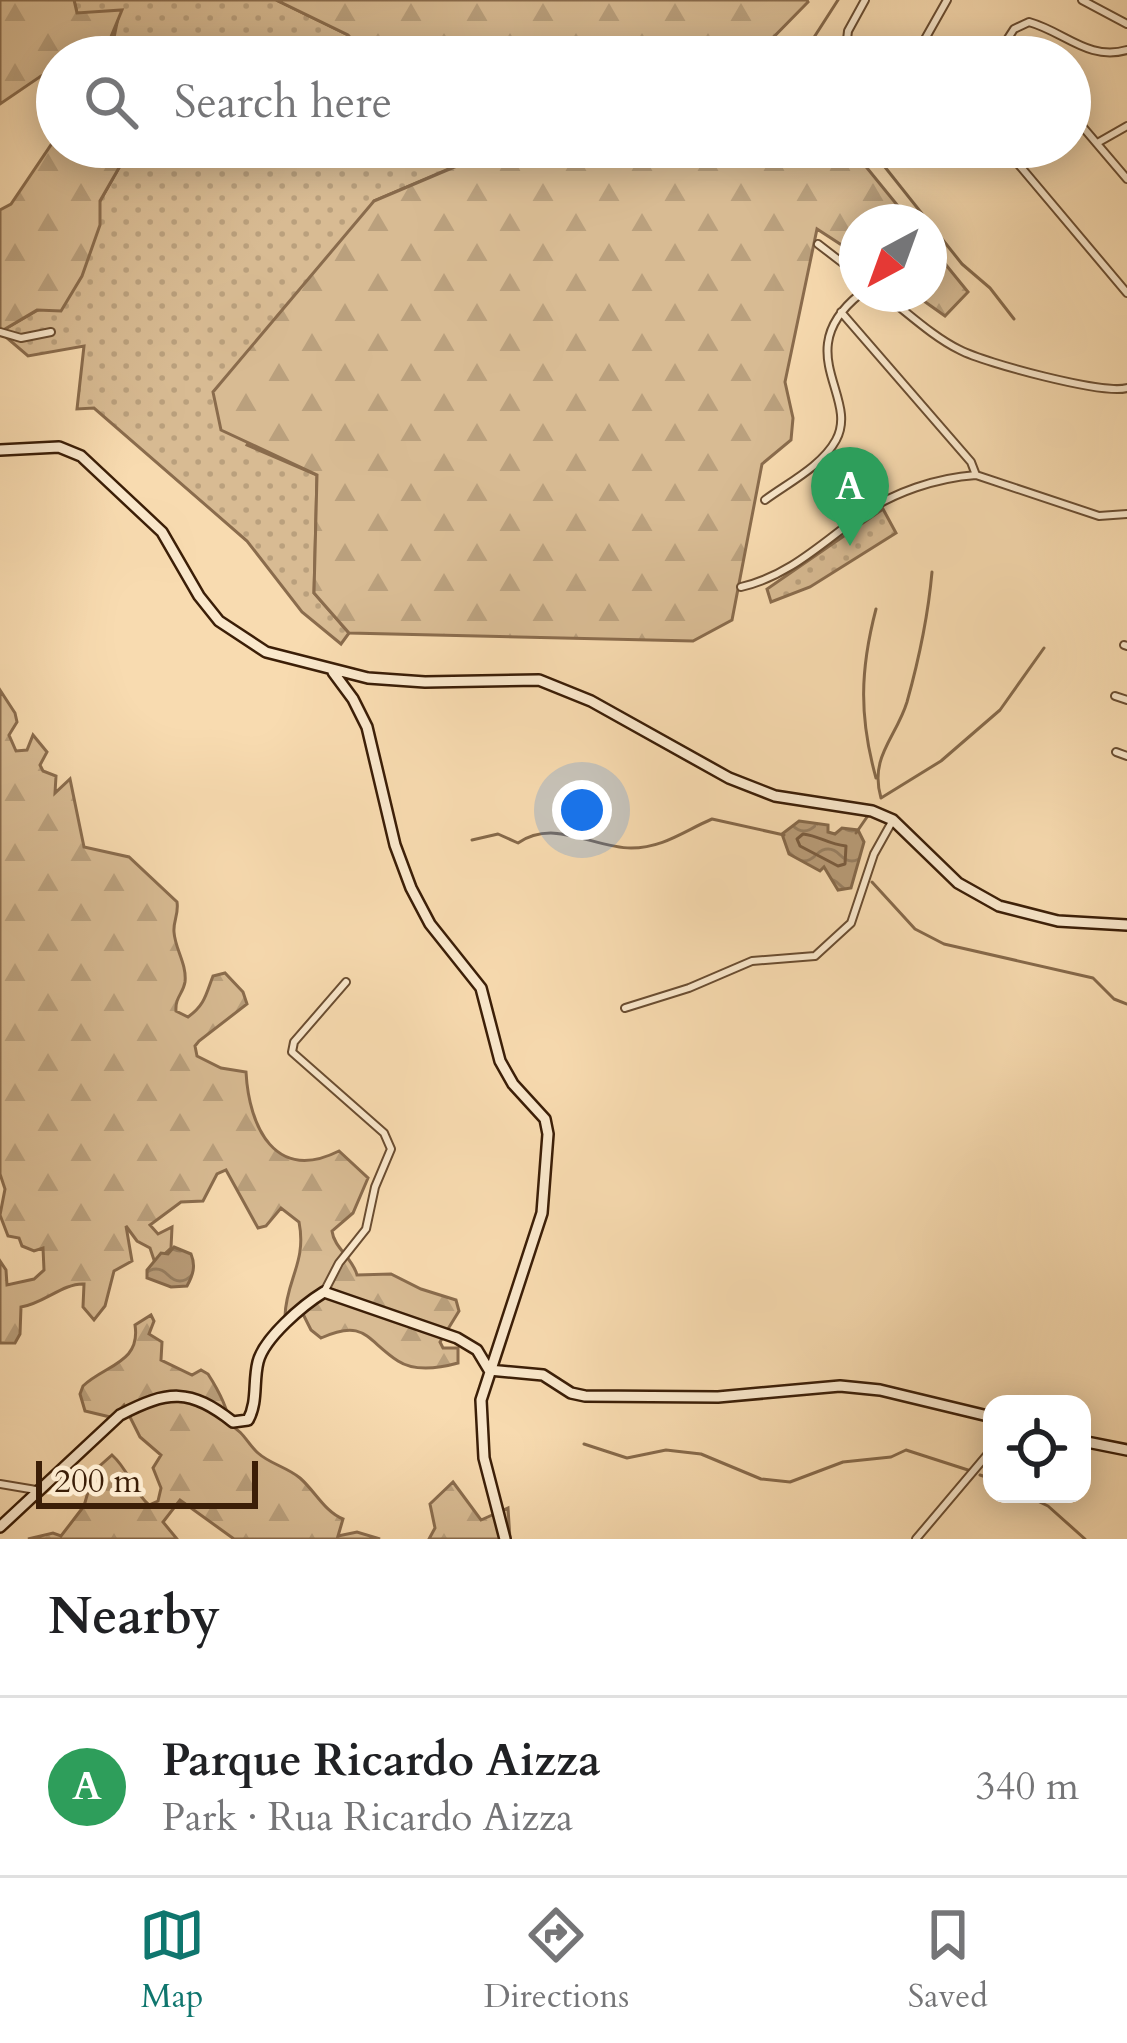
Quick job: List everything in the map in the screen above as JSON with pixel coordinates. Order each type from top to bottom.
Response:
[{"type":"street","points":[[847,36],[865,0]]},
{"type":"street","points":[[927,36],[947,0]]},
{"type":"street","points":[[1082,0],[1127,24]]},
{"type":"street","points":[[1099,0],[1105,12]]},
{"type":"street","points":[[1009,36],[1029,22],[1063,36]]},
{"type":"street","points":[[1091,52],[1112,55],[1127,50]]},
{"type":"street","points":[[1098,143],[1127,127]]},
{"type":"street","points":[[1091,135],[1127,179]]},
{"type":"street","points":[[1022,168],[1127,293]]},
{"type":"street","points":[[818,244],[839,260]]},
{"type":"street","points":[[765,500],[822,458],[838,437],[840,421],[827,346],[841,312],[971,462],[976,475]]},
{"type":"street","points":[[908,312],[960,350],[1071,381],[1119,391],[1127,388]]},
{"type":"street","points":[[0,332],[21,338],[51,332]]},
{"type":"street","points":[[0,450],[59,447],[81,456],[162,532],[206,606],[226,628],[266,652],[333,672],[409,682],[538,680],[591,701],[729,778],[775,796],[872,812],[893,820],[958,883],[987,901],[1038,917],[1127,925]]},
{"type":"street","points":[[741,586],[780,574],[865,512],[940,481],[976,475],[1100,516],[1127,514]]},
{"type":"street","points":[[333,672],[367,727],[395,845],[411,888],[430,924],[481,988],[500,1061],[513,1084],[545,1119],[548,1134],[542,1213],[482,1400],[484,1458],[506,1539]]},
{"type":"street","points":[[1115,696],[1127,700]]},
{"type":"street","points":[[1115,752],[1127,756]]},
{"type":"street","points":[[626,1008],[752,961],[815,956],[851,922],[874,854],[893,820]]},
{"type":"street","points":[[0,1527],[120,1415],[168,1396],[187,1394],[211,1404],[233,1422],[248,1420],[254,1410],[258,1361],[265,1346],[324,1292],[339,1262],[366,1229],[375,1187],[391,1149],[384,1133],[292,1052],[294,1042],[346,982]]},
{"type":"street","points":[[324,1292],[457,1338],[477,1350],[489,1370]]},
{"type":"street","points":[[489,1370],[543,1375],[585,1396],[718,1397],[840,1386],[880,1390],[983,1416]]},
{"type":"street","points":[[1091,1443],[1127,1450]]},
{"type":"street","points":[[916,1539],[983,1460]]},
{"type":"street","points":[[0,1484],[40,1490]]},
{"type":"green space","points":[[0,0],[74,0],[77,13],[122,10],[111,36],[36,36],[36,79],[0,104]]},
{"type":"green space","points":[[74,0],[276,0],[349,36],[114,36],[118,18],[77,13]]},
{"type":"green space","points":[[276,0],[808,2],[775,36],[348,35]]},
{"type":"green space","points":[[36,167],[119,168],[100,201],[100,225],[82,276],[61,311],[37,310],[0,332],[0,210],[11,204]]},
{"type":"green space","points":[[119,168],[451,168],[374,201],[247,445],[317,475],[314,593],[349,633],[341,644],[302,612],[247,541],[94,408],[77,409],[84,346],[28,356],[0,332],[38,310]]},
{"type":"green space","points":[[452,168],[867,168],[896,204],[839,204],[839,243],[817,229],[785,382],[793,418],[791,440],[762,464],[732,620],[693,641],[349,633],[314,593],[317,475],[221,430],[213,392],[374,201]]},
{"type":"green space","points":[[947,266],[968,292],[945,316],[939,312],[947,312]]},
{"type":"green space","points":[[883,509],[896,533],[810,587],[771,602],[767,589]]},
{"type":"green space","points":[[0,690],[15,713],[17,722],[9,735],[16,751],[27,750],[33,735],[47,752],[40,765],[56,776],[55,793],[70,779],[84,847],[129,857],[177,902],[174,932],[185,975],[176,1011],[188,1017],[194,1013],[213,976],[225,973],[243,992],[247,1004],[199,1041],[197,1056],[221,1068],[246,1072],[260,1130],[282,1155],[317,1159],[339,1151],[368,1178],[353,1213],[332,1231],[336,1243],[357,1275],[391,1274],[456,1300],[459,1311],[440,1342],[443,1348],[458,1348],[458,1363],[412,1367],[364,1334],[347,1330],[321,1338],[302,1312],[285,1316],[300,1248],[299,1222],[281,1208],[266,1226],[258,1228],[226,1170],[217,1174],[203,1201],[181,1202],[150,1225],[158,1234],[172,1227],[171,1248],[158,1260],[126,1226],[132,1261],[114,1271],[105,1306],[94,1320],[83,1307],[84,1284],[76,1285],[21,1307],[15,1343],[0,1343],[0,1261],[7,1285],[34,1279],[44,1270],[43,1248],[34,1251],[22,1246],[19,1238],[8,1236],[0,1215],[5,1189],[0,1174]]},
{"type":"green space","points":[[151,1315],[154,1321],[149,1334],[162,1342],[161,1360],[192,1375],[201,1370],[208,1374],[230,1425],[263,1457],[300,1478],[343,1519],[338,1536],[357,1532],[380,1539],[234,1539],[180,1500],[163,1522],[177,1539],[28,1539],[53,1533],[61,1536],[84,1506],[94,1471],[112,1455],[149,1505],[158,1501],[161,1488],[153,1468],[161,1455],[140,1437],[124,1405],[80,1453],[110,1417],[85,1411],[80,1394],[83,1386],[127,1355],[135,1325]]},
{"type":"green space","points":[[453,1482],[481,1520],[508,1508],[510,1539],[429,1539],[435,1528],[430,1504]]},
{"type":"water","points":[[799,821],[828,825],[828,832],[835,834],[842,828],[858,830],[864,842],[851,888],[838,890],[824,867],[820,871],[789,854],[782,834]]},
{"type":"water","points":[[174,1247],[193,1258],[187,1286],[171,1287],[147,1278],[147,1270],[161,1253],[168,1254]]},
{"type":"waterway","points":[[815,36],[838,0]]},
{"type":"waterway","points":[[886,168],[962,264],[990,288],[1014,319]]},
{"type":"waterway","points":[[932,572],[923,638],[907,702],[878,771],[881,798],[941,761],[1000,710],[1044,648]]},
{"type":"waterway","points":[[876,609],[864,694],[876,778]]},
{"type":"waterway","points":[[856,833],[867,817]]},
{"type":"waterway","points":[[472,840],[498,834],[518,843],[546,833],[617,847],[643,847],[712,819],[784,835]]},
{"type":"waterway","points":[[872,882],[915,929],[944,944],[1093,978],[1114,999],[1127,1004]]},
{"type":"waterway","points":[[584,1444],[627,1458],[666,1450],[701,1454],[761,1479],[790,1482],[843,1462],[891,1457],[906,1450],[968,1470]]},
{"type":"waterway","points":[[1042,1503],[1085,1539]]},
{"type":"place","name":"Parque Ricardo Aizza","points":[[850,546]]}]
